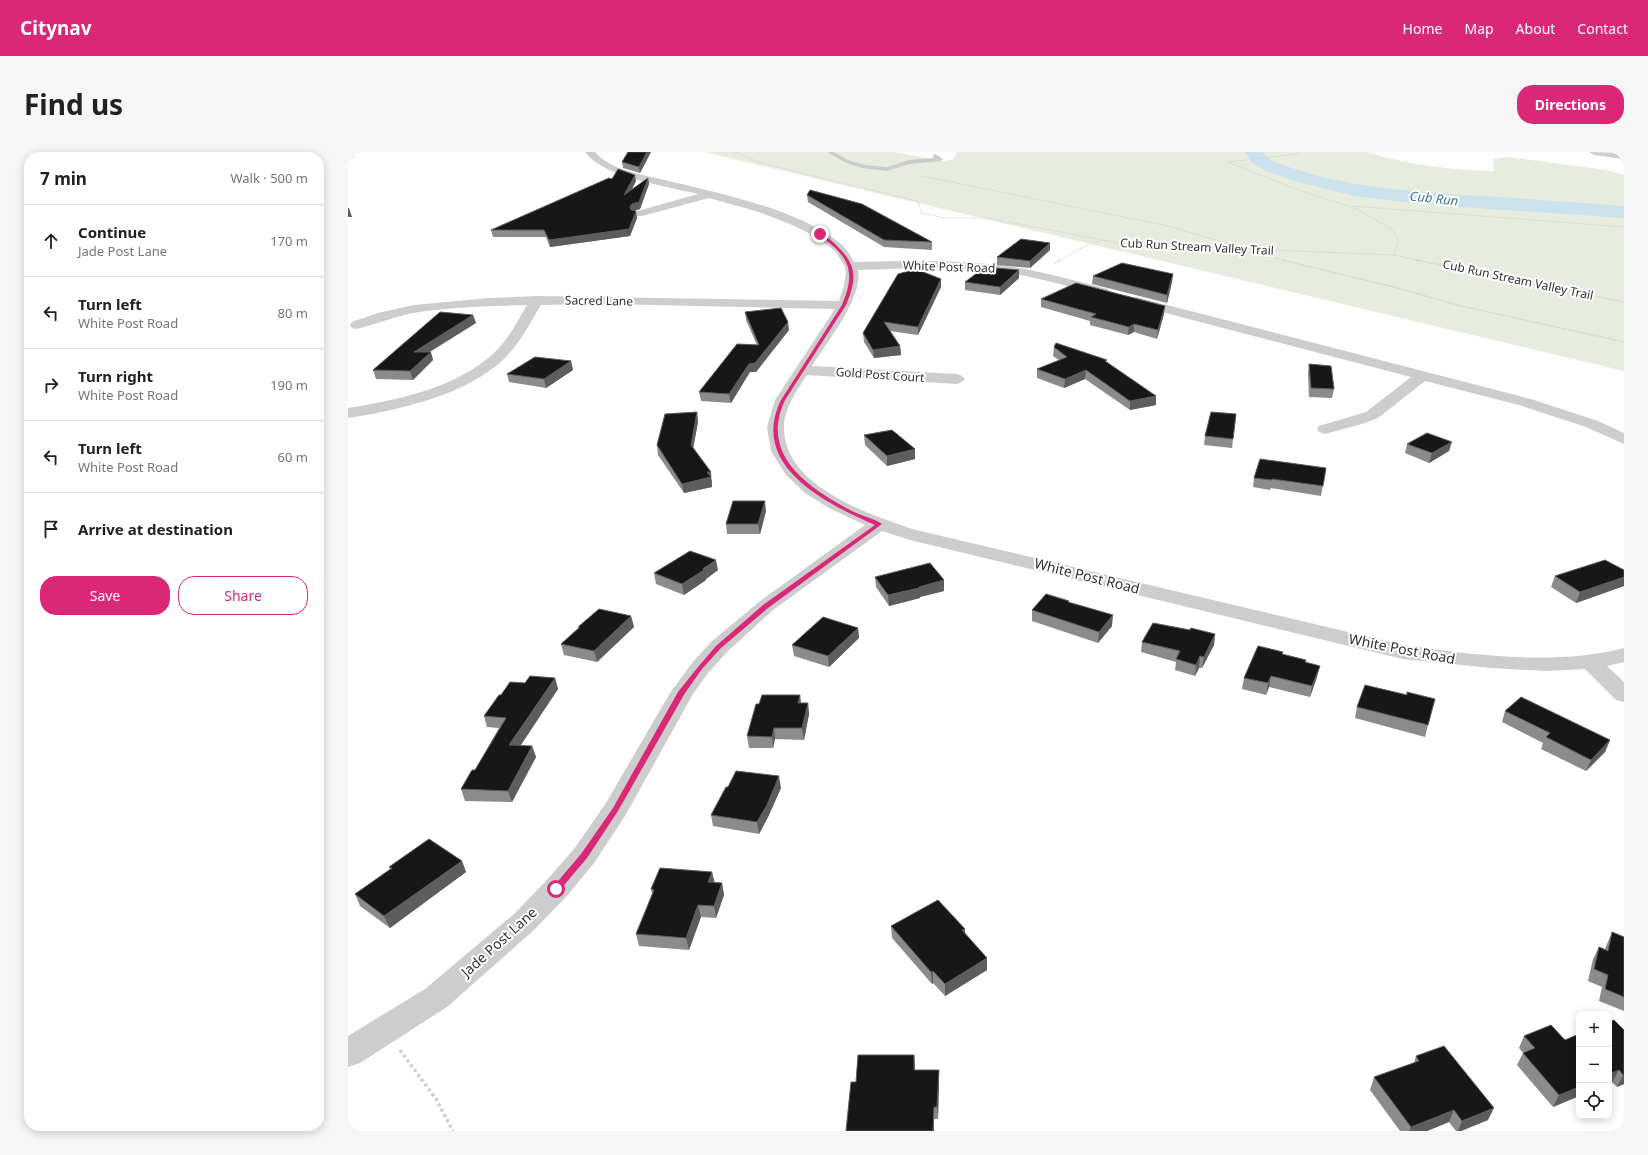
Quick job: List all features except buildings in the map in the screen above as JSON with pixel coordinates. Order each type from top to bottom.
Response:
[{"type":"street","points":[[590,152],[596,159],[616,169],[764,210],[806,226],[832,243],[845,256],[851,266]]},
{"type":"street","points":[[1594,152],[1624,156]]},
{"type":"street","points":[[638,214],[707,195]]},
{"type":"street","name":"White Post Road","points":[[1624,439],[1592,424],[1557,412],[1423,375],[1033,274],[950,264],[851,266],[851,283],[844,305],[804,370],[783,400],[777,413],[775,432],[779,451],[783,460],[808,487],[850,512],[879,524],[918,535],[1082,576],[1403,652],[1481,662],[1545,664],[1590,662],[1624,655]]},
{"type":"street","points":[[348,413],[399,402],[427,394],[458,382],[484,368],[499,356],[509,345],[537,300]]},
{"type":"street","name":"Sacred Lane","points":[[357,325],[383,316],[414,309],[490,302],[537,300],[844,305]]},
{"type":"street","name":"Gold Post Court","points":[[804,370],[956,379]]},
{"type":"street","points":[[1325,428],[1356,421],[1372,415],[1423,375]]},
{"type":"street","name":"Jade Post Lane","points":[[348,1053],[436,998],[524,922],[556,889],[584,856],[616,809],[682,692],[700,668],[719,647],[766,606],[879,524]]},
{"type":"street","points":[[1590,662],[1624,696]]},
{"type":"lane","points":[[830,152],[846,161],[864,166],[887,169],[909,162],[940,159],[935,156]]},
{"type":"path","name":"Cub Run Stream Valley Trail","points":[[735,152],[761,163],[919,202],[921,213],[946,218],[988,218],[1103,240],[1141,245],[1394,255],[1624,302]]},
{"type":"path","points":[[1299,152],[1298,154],[1228,162],[1296,189],[1350,206],[1393,230],[1398,241],[1394,255]]},
{"type":"path","points":[[348,158],[355,158]]},
{"type":"path","points":[[922,176],[1168,226],[1290,262],[1394,287],[1457,305],[1624,342]]},
{"type":"path","points":[[1350,206],[1624,227]]},
{"type":"path","points":[[1033,274],[1085,246],[1103,240]]},
{"type":"path","points":[[385,1031],[424,1080],[445,1112],[453,1131]]},
{"type":"green space","points":[[704,152],[893,152],[944,161],[953,159],[957,152],[1367,152],[1382,157],[1430,166],[1462,169],[1494,171],[1493,159],[1508,157],[1607,170],[1624,175],[1624,371]]},
{"type":"waterway","name":"Cub Run","points":[[1254,152],[1258,159],[1280,170],[1329,185],[1354,190],[1430,199],[1624,212]]},
{"type":"route","points":[[556,889],[584,856],[616,809],[682,692],[700,668],[741,626],[766,606],[879,524],[850,512],[808,487],[783,460],[779,451],[775,432],[775,421],[783,400],[804,370],[844,305],[850,292],[852,274],[851,266],[845,256],[820,234]]}]
